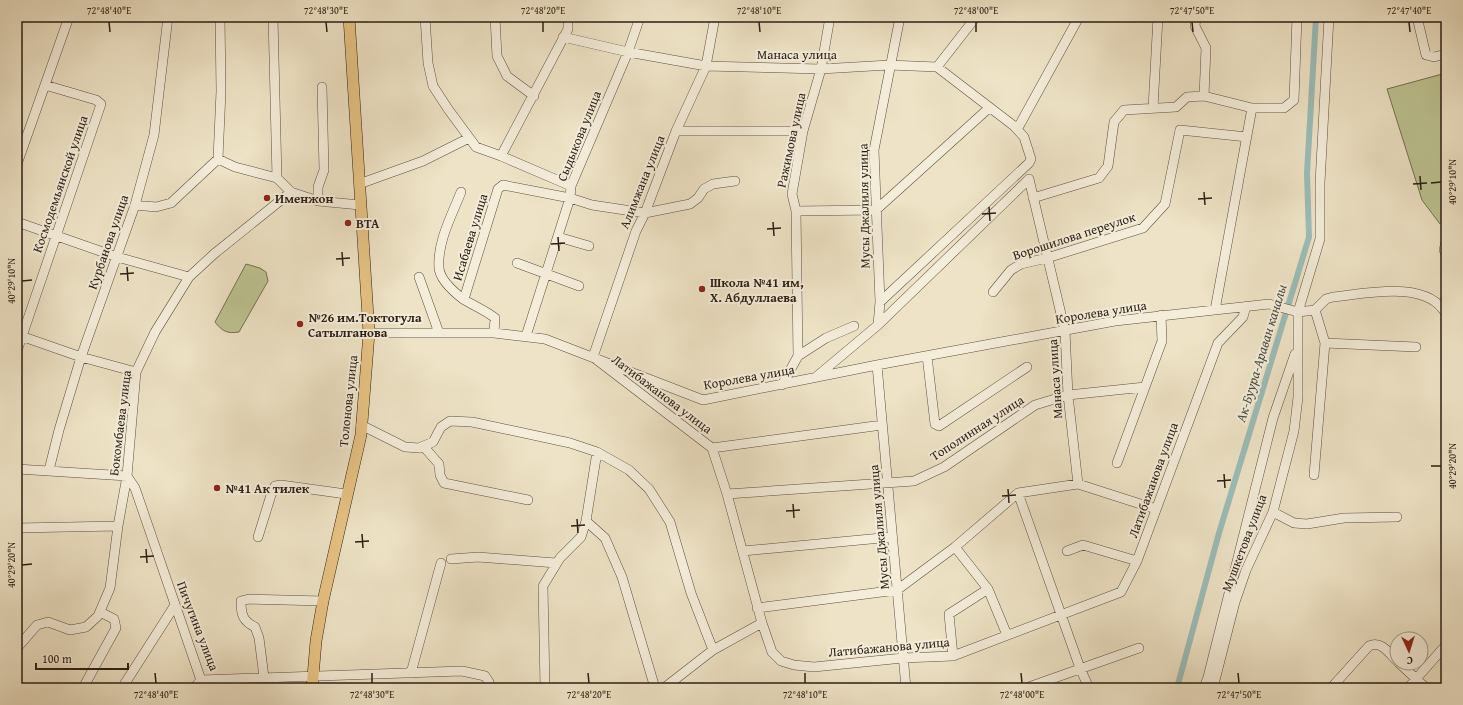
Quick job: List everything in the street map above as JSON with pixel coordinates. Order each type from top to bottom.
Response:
[{"type":"main road","name":"Толонова улица","points":[[312,688],[311,675],[323,601],[362,425],[369,333],[349,17]]},
{"type":"street","points":[[17,164],[69,17]]},
{"type":"street","name":"Курбанова улица","points":[[49,470],[59,430],[82,358],[135,205],[154,135],[168,17]]},
{"type":"street","points":[[135,205],[156,207],[172,203],[218,159],[221,91],[220,17]]},
{"type":"street","points":[[273,17],[277,178]]},
{"type":"street","points":[[425,17],[428,63],[434,86],[476,147],[571,186]]},
{"type":"street","points":[[495,17],[497,56],[507,76],[534,96]]},
{"type":"street","points":[[501,156],[568,29],[568,17]]},
{"type":"street","name":"Сыдыкова улица","points":[[526,336],[570,198],[571,186],[628,52],[640,17]]},
{"type":"street","name":"Алимжана улица","points":[[593,357],[636,231],[645,213],[676,131],[706,66],[715,17]]},
{"type":"street","name":"Ражимова улица","points":[[782,385],[798,356],[796,211],[792,194],[803,131],[821,69],[830,17]]},
{"type":"street","name":"Мусы Джалиля улица","points":[[878,325],[880,302],[874,150],[889,65],[900,17]]},
{"type":"street","points":[[880,302],[1029,163],[1031,159],[1024,138],[1014,126],[937,67],[976,17]]},
{"type":"street","points":[[1014,126],[1019,126],[1079,17]]},
{"type":"street","points":[[1153,108],[1158,17]]},
{"type":"street","points":[[1196,17],[1195,26],[1206,48],[1204,96]]},
{"type":"street","points":[[1033,198],[1099,178],[1108,166],[1114,122],[1124,110],[1176,107],[1187,97],[1204,96],[1252,108],[1284,108],[1294,100],[1296,17]]},
{"type":"street","name":"Мушкетова улица","points":[[1213,688],[1235,602],[1246,570],[1273,512],[1294,432],[1298,397],[1296,311],[1320,239],[1320,183],[1329,17]]},
{"type":"street","points":[[1417,17],[1426,55],[1434,57],[1446,54]]},
{"type":"street","name":"Манаса улица","points":[[563,37],[628,52],[706,66],[821,69],[889,65],[937,67]]},
{"type":"street","name":"Космодемьянской улица","points":[[17,351],[20,336],[101,104],[96,100],[45,85]]},
{"type":"street","points":[[318,201],[318,187],[324,170],[322,87]]},
{"type":"street","points":[[796,211],[876,210],[989,108]]},
{"type":"street","points":[[1215,310],[1252,108]]},
{"type":"street","name":"Ворошилова переулок","points":[[993,292],[1011,270],[1021,264],[1048,258],[1143,228],[1165,204],[1180,130],[1247,137]]},
{"type":"street","points":[[676,131],[803,131]]},
{"type":"street","points":[[359,184],[423,161],[470,138]]},
{"type":"street","points":[[218,159],[235,168],[277,178],[291,192],[318,201],[360,205]]},
{"type":"street","name":"Манаса улица","points":[[878,325],[1029,179],[1065,330],[1068,395],[1078,484]]},
{"type":"street","name":"Исабаева улица","points":[[464,299],[498,189],[503,185],[570,198],[592,205],[645,213],[690,204],[698,198],[704,189],[713,184],[735,181]]},
{"type":"street","name":"Бокомбаева улица","points":[[17,648],[37,625],[48,622],[70,630],[86,627],[98,616],[110,588],[118,526],[127,476],[136,372],[155,332],[189,277],[214,254],[291,192]]},
{"type":"street","points":[[461,192],[442,240],[439,269],[448,286],[464,299],[486,311],[495,318],[494,333]]},
{"type":"street","points":[[17,222],[117,257],[189,277]]},
{"type":"street","points":[[558,237],[589,246]]},
{"type":"street","points":[[1446,241],[1444,250],[1446,254]]},
{"type":"street","points":[[517,263],[546,272],[579,286]]},
{"type":"street","points":[[419,278],[438,333]]},
{"type":"street","points":[[1296,311],[1315,310],[1326,299],[1333,297],[1404,291],[1416,293],[1445,308]]},
{"type":"street","name":"Королева улица","points":[[369,333],[494,333],[545,339],[703,400],[877,365],[1065,330],[1161,315],[1269,304],[1296,311]]},
{"type":"street","name":"Латибажанова улица","points":[[593,357],[712,448],[727,494],[757,608],[772,652],[781,662],[814,667],[903,658],[953,656],[1121,592],[1137,561],[1218,343],[1242,317],[1246,306]]},
{"type":"street","points":[[1314,475],[1325,343],[1315,310]]},
{"type":"street","points":[[1117,463],[1162,341],[1161,315]]},
{"type":"street","points":[[816,377],[878,325]]},
{"type":"street","points":[[798,356],[826,338],[854,326]]},
{"type":"street","points":[[20,336],[82,358],[136,372]]},
{"type":"street","points":[[1325,343],[1416,347]]},
{"type":"street","points":[[1204,688],[1220,632],[1273,418],[1298,347]]},
{"type":"street","points":[[927,356],[935,424],[939,426],[1027,367]]},
{"type":"street","name":"Мусы Джалиля улица","points":[[877,365],[906,688]]},
{"type":"street","name":"Тополинная улица","points":[[727,494],[914,481],[944,467],[1035,405],[1068,395],[1145,387]]},
{"type":"street","points":[[362,425],[405,447],[419,448],[433,442],[441,427],[450,422],[472,422],[570,443],[597,452],[629,470],[649,489],[670,522],[691,593],[713,650]]},
{"type":"street","points":[[712,448],[882,425]]},
{"type":"street","points":[[424,447],[439,464],[440,475],[444,483],[528,500]]},
{"type":"street","points":[[545,688],[543,586],[556,563],[581,537],[586,521],[597,452]]},
{"type":"street","points":[[17,469],[127,476]]},
{"type":"street","name":"Пичугина улица","points":[[127,476],[135,488],[201,680],[311,675],[462,671],[485,676],[489,682],[489,688]]},
{"type":"street","points":[[757,608],[897,590],[921,574],[955,547],[1018,493],[1078,484],[1156,509]]},
{"type":"street","points":[[258,537],[275,486],[281,485],[346,494]]},
{"type":"street","points":[[1018,493],[1080,668],[1089,688]]},
{"type":"street","points":[[1273,512],[1294,523],[1307,524],[1344,518],[1397,517]]},
{"type":"street","points":[[586,521],[605,538],[622,577],[655,688]]},
{"type":"street","points":[[17,528],[118,526]]},
{"type":"street","points":[[743,551],[892,537]]},
{"type":"street","points":[[1067,551],[1083,545],[1137,561]]},
{"type":"street","points":[[955,547],[988,589],[1007,635]]},
{"type":"street","points":[[451,559],[478,557],[556,563]]},
{"type":"street","points":[[411,672],[440,563]]},
{"type":"street","points":[[953,656],[949,614],[988,589]]},
{"type":"street","points":[[264,677],[259,638],[255,627],[245,622],[241,614],[241,601],[250,599],[323,601]]},
{"type":"street","points":[[122,688],[175,605]]},
{"type":"street","points":[[83,688],[116,628],[114,619],[100,612]]},
{"type":"street","points":[[664,688],[713,650],[762,623]]},
{"type":"street","points":[[1331,688],[1369,646],[1374,643],[1379,644],[1389,653]]},
{"type":"street","points":[[1408,688],[1446,645]]},
{"type":"street","points":[[1026,688],[1042,685],[1080,668],[1139,648]]},
{"type":"street","points":[[1408,671],[1426,688]]},
{"type":"street","points":[[194,688],[201,680]]},
{"type":"green space","points":[[1446,73],[1446,222],[1440,224],[1422,200],[1387,89]]},
{"type":"green space","points":[[246,264],[260,268],[266,272],[268,281],[239,332],[231,333],[220,328],[215,322]]},
{"type":"waterway","name":"Ак-Буура-Араван каналы","points":[[1177,688],[1219,533],[1309,237],[1307,173],[1316,17]]},
{"type":"place","name":"Именжон","points":[[267,198]]},
{"type":"place","name":"BTA","points":[[348,223]]},
{"type":"place","name":"Школа №41 им, Х. Абдуллаева","points":[[702,289]]},
{"type":"place","name":"№26 им.Токтогула Сатылганова","points":[[300,324]]},
{"type":"place","name":"№41 Ак тилек","points":[[217,488]]}]
